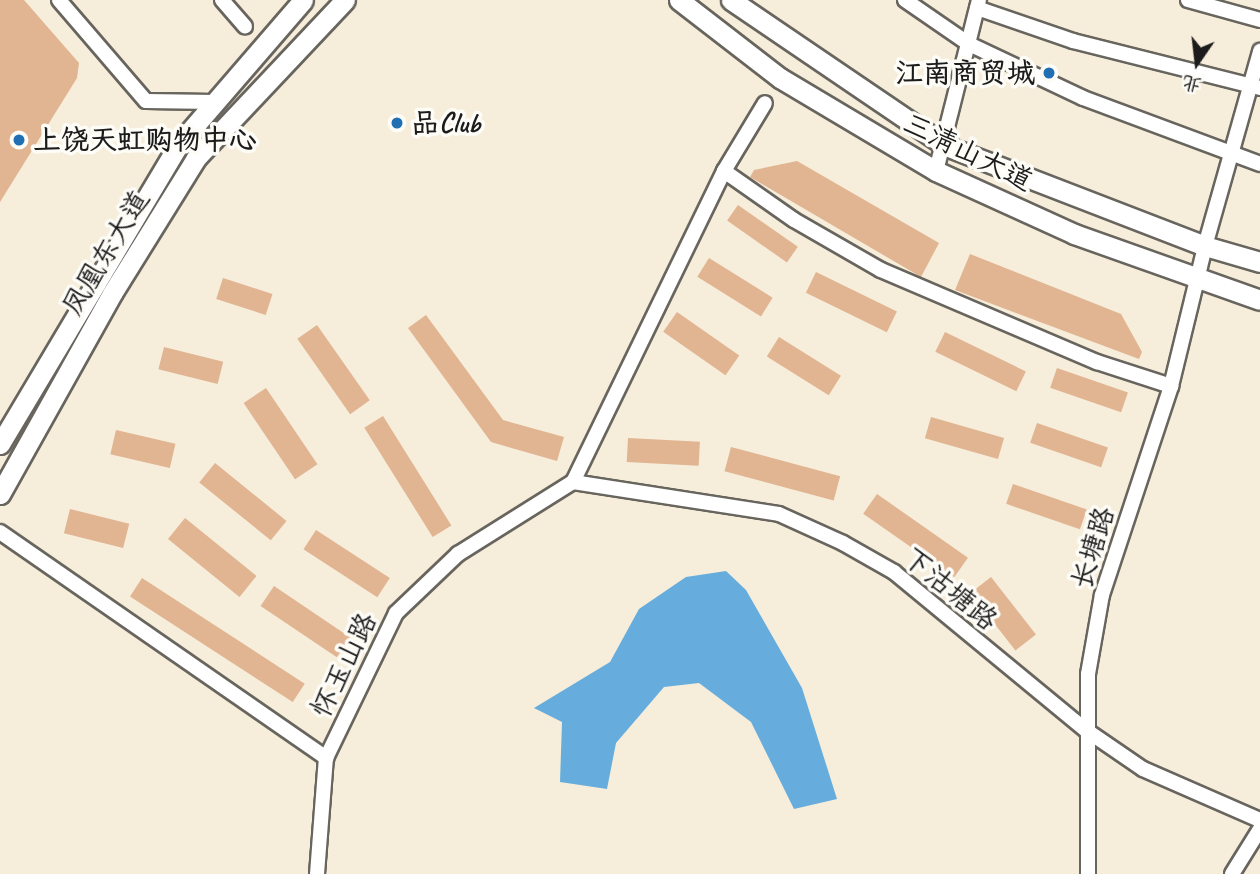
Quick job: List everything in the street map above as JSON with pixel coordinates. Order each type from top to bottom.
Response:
[{"type":"main road","name":"凤凰东大道","points":[[0,444],[178,145],[303,0]]},
{"type":"main road","name":"凤凰东大道","points":[[0,494],[113,292],[196,158],[345,0]]},
{"type":"main road","name":"三清山大道","points":[[679,0],[780,78],[936,171],[1074,234],[1260,300]]},
{"type":"main road","name":"三清山大道","points":[[731,0],[946,146],[1205,246],[1260,262]]},
{"type":"street","points":[[60,0],[146,101],[215,102]]},
{"type":"street","points":[[222,0],[245,26]]},
{"type":"street","points":[[905,0],[970,44],[1083,98],[1230,156],[1260,164]]},
{"type":"street","points":[[1188,0],[1260,20]]},
{"type":"street","points":[[936,171],[946,146],[978,4],[1073,41],[1255,87]]},
{"type":"street","name":"长塘路","points":[[1088,874],[1088,674],[1102,595],[1171,386],[1230,156],[1255,87],[1260,51]]},
{"type":"street","points":[[573,482],[724,171],[765,103]]},
{"type":"street","points":[[724,171],[794,220],[881,270],[1086,357],[1171,386]]},
{"type":"street","name":"下沽塘路","points":[[573,482],[779,514],[843,543],[894,572],[1086,730],[1143,769],[1259,829]]},
{"type":"street","name":"怀玉山路","points":[[317,874],[326,758],[396,613],[458,554],[573,482]]},
{"type":"street","points":[[0,532],[326,758]]},
{"type":"street","points":[[1232,874],[1259,829]]},
{"type":"water","points":[[726,571],[746,590],[802,688],[837,799],[794,809],[751,722],[699,683],[664,687],[616,743],[607,789],[560,782],[562,722],[534,708],[610,662],[639,609],[686,577]]},
{"type":"building","name":"上饶天虹购物中心","points":[[0,0],[24,0],[79,63],[77,78],[0,202]]},
{"type":"building","points":[[797,161],[939,243],[921,277],[750,177],[754,170]]},
{"type":"building","points":[[738,205],[798,247],[787,262],[727,221]]},
{"type":"building","points":[[970,254],[1121,314],[1142,352],[1139,359],[955,290]]},
{"type":"building","points":[[709,258],[773,298],[761,316],[697,277]]},
{"type":"building","points":[[816,272],[897,311],[887,332],[806,293]]},
{"type":"building","points":[[223,278],[272,294],[266,315],[216,299]]},
{"type":"building","points":[[677,312],[739,356],[725,375],[663,332]]},
{"type":"building","points":[[426,315],[503,420],[564,437],[557,461],[491,442],[408,328]]},
{"type":"building","points":[[317,325],[370,400],[350,414],[297,339]]},
{"type":"building","points":[[945,332],[1026,371],[1016,391],[935,352]]},
{"type":"building","points":[[779,337],[841,376],[829,395],[767,357]]},
{"type":"building","points":[[164,347],[223,362],[218,384],[158,369]]},
{"type":"building","points":[[1057,368],[1128,392],[1121,412],[1050,388]]},
{"type":"building","points":[[266,388],[317,464],[295,479],[244,403]]},
{"type":"building","points":[[383,416],[451,525],[433,537],[364,428]]},
{"type":"building","points":[[931,417],[1004,438],[998,459],[925,438]]},
{"type":"building","points":[[1037,423],[1108,447],[1101,467],[1030,443]]},
{"type":"building","points":[[116,430],[175,444],[170,468],[110,454]]},
{"type":"building","points":[[628,438],[700,442],[699,466],[627,462]]},
{"type":"building","points":[[731,447],[840,476],[834,500],[725,471]]},
{"type":"building","points":[[215,463],[286,521],[271,540],[199,482]]},
{"type":"building","points":[[1013,484],[1087,509],[1080,529],[1006,504]]},
{"type":"building","points":[[877,494],[968,558],[954,577],[863,514]]},
{"type":"building","points":[[70,509],[129,524],[123,548],[64,533]]},
{"type":"building","points":[[185,518],[256,576],[240,597],[168,539]]},
{"type":"building","points":[[316,530],[390,578],[377,597],[303,549]]},
{"type":"building","points":[[991,577],[1036,635],[1015,651],[971,593]]},
{"type":"building","points":[[142,578],[305,684],[293,702],[130,596]]},
{"type":"building","points":[[274,586],[350,637],[337,657],[261,606]]},
{"type":"place","name":"江南商贸城","points":[[1049,73]]},
{"type":"place","name":"品Club","points":[[397,123]]},
{"type":"place","name":"上饶天虹购物中心","points":[[19,140]]}]
